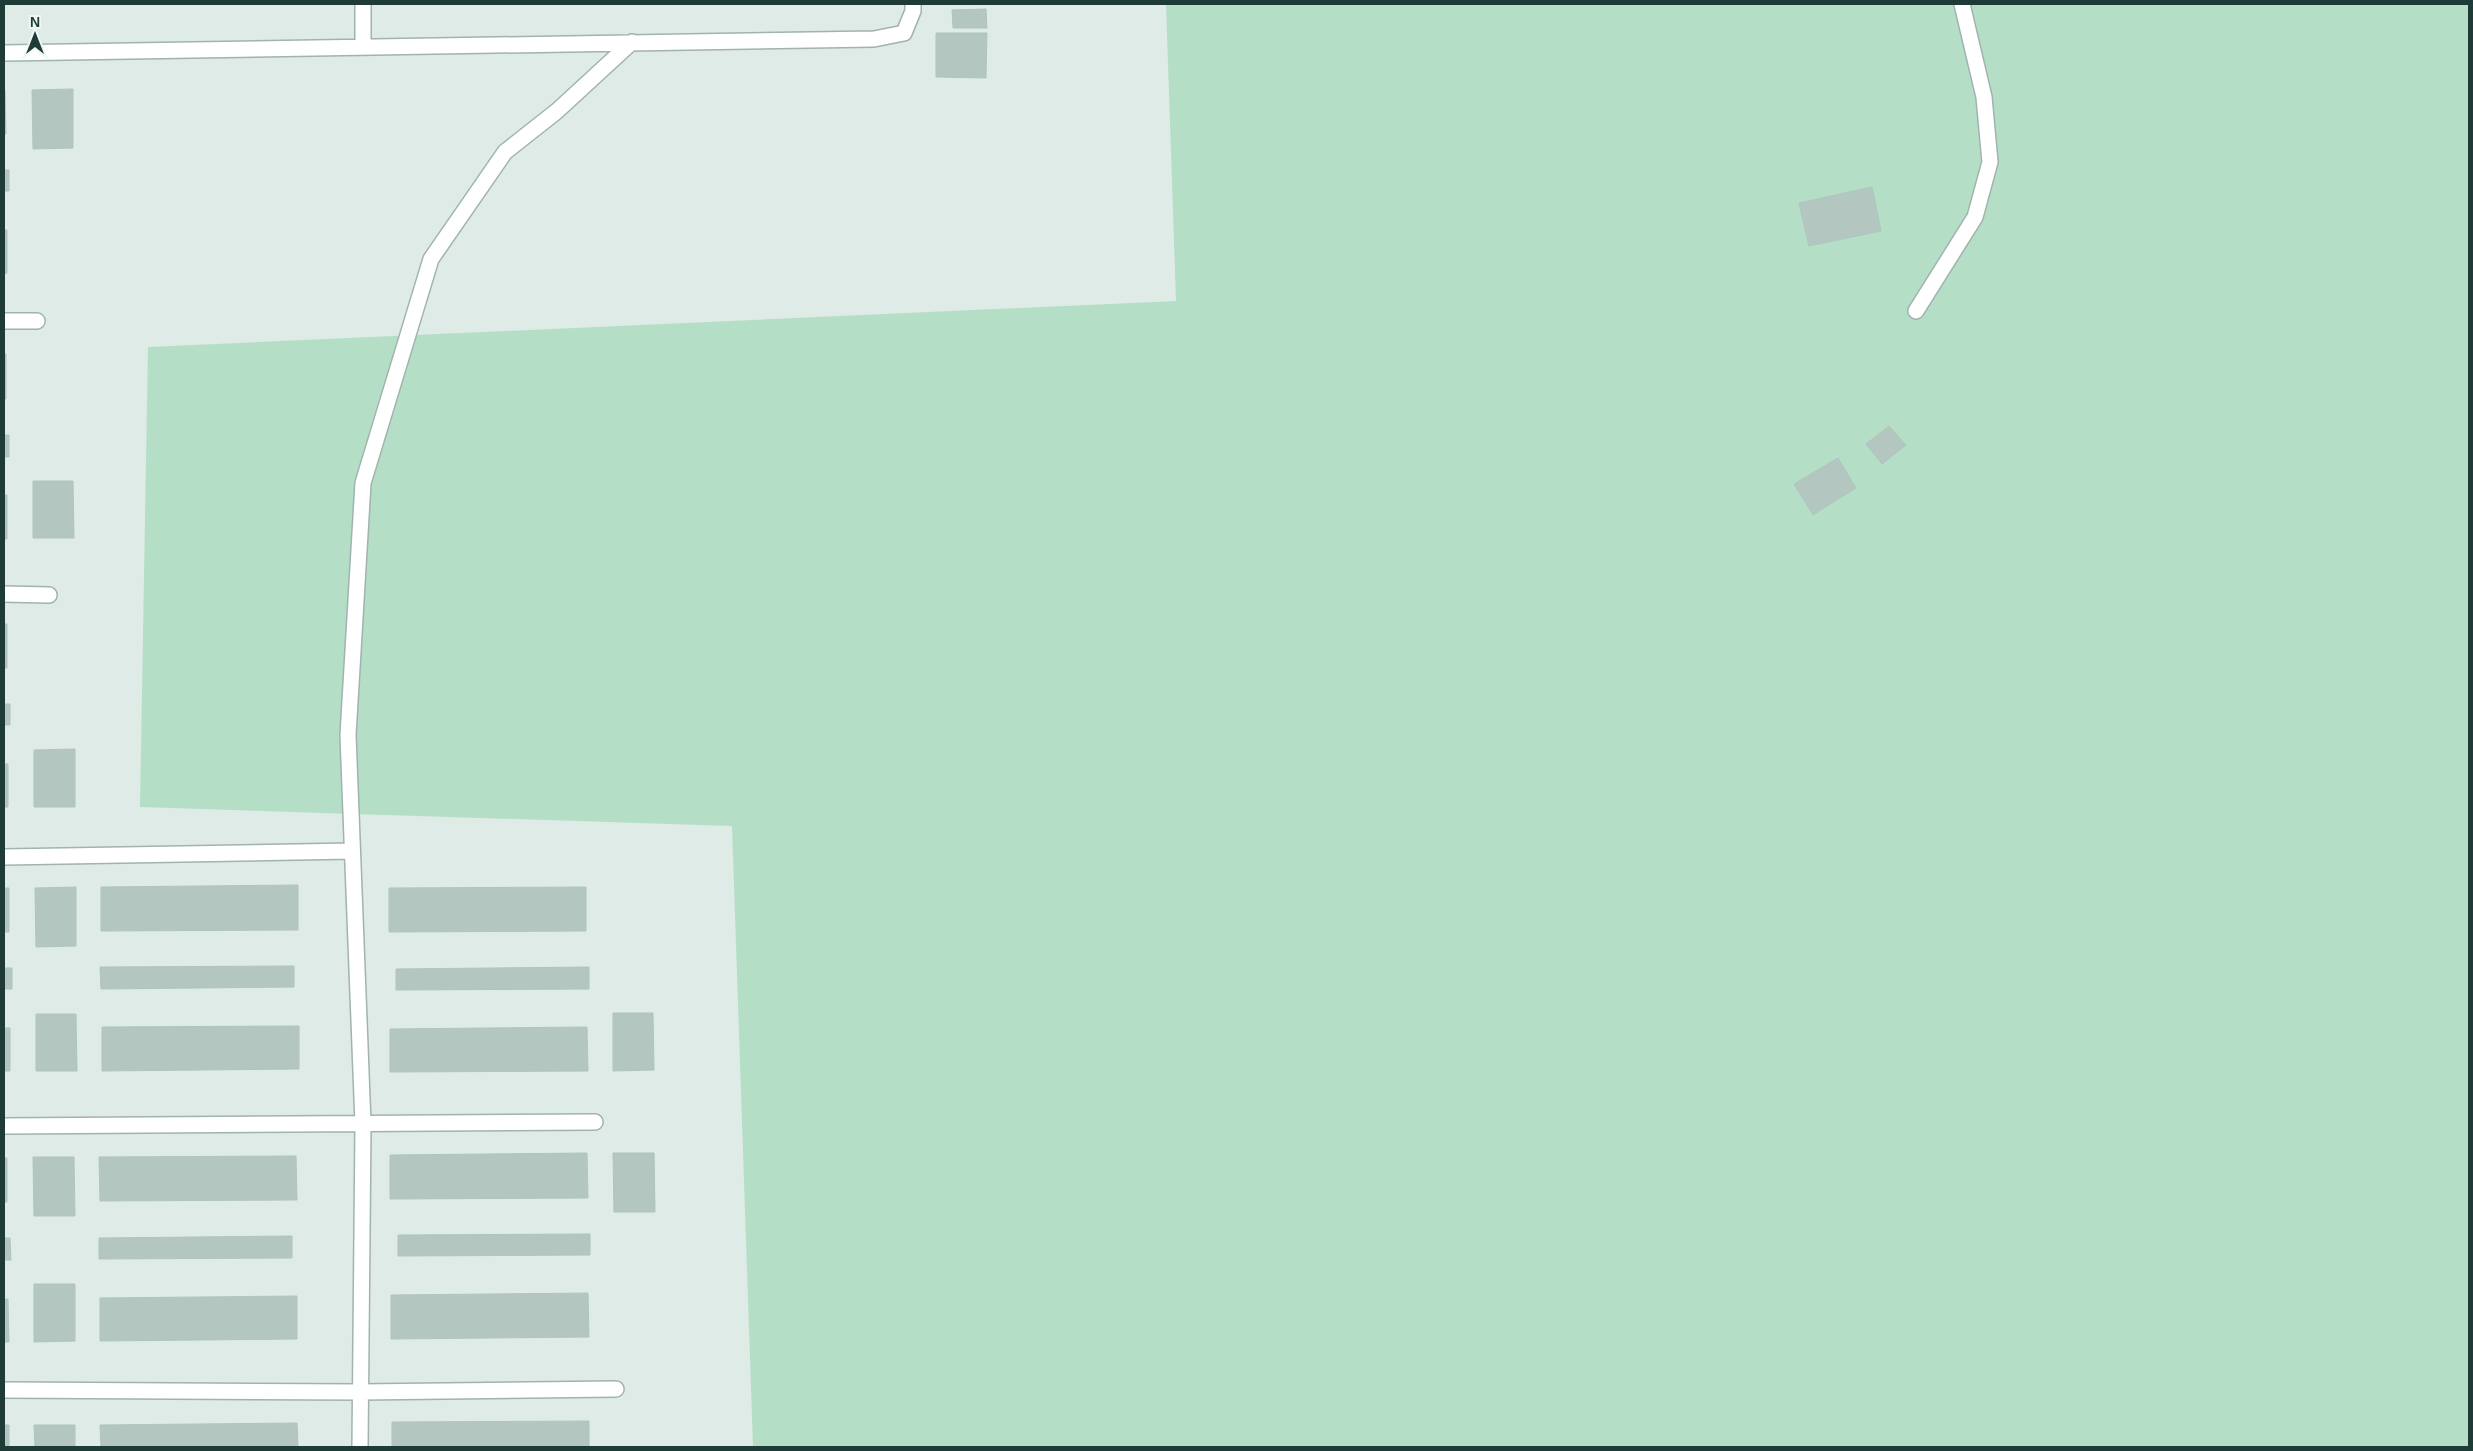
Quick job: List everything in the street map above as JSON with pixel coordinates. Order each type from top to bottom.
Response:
[{"type":"street","points":[[363,4],[363,46]]},
{"type":"street","points":[[4,53],[874,39],[904,33],[913,11],[913,4]]},
{"type":"street","points":[[1916,311],[1975,216],[1990,162],[1984,98],[1962,4]]},
{"type":"street","points":[[360,1447],[363,1124],[348,735],[363,483],[430,259],[506,152],[557,111],[632,42]]},
{"type":"street","points":[[4,321],[37,321]]},
{"type":"street","points":[[4,594],[49,595]]},
{"type":"street","points":[[4,856],[352,851]]},
{"type":"street","points":[[4,1126],[595,1122]]},
{"type":"street","points":[[4,1390],[360,1392],[616,1388]]},
{"type":"green space","points":[[1166,4],[2469,4],[2469,1447],[753,1447],[732,826],[140,807],[148,347],[1176,301]]},
{"type":"building","points":[[986,9],[987,28],[953,28],[952,10]]},
{"type":"building","points":[[936,33],[987,33],[986,78],[936,77]]},
{"type":"building","points":[[73,89],[73,148],[33,149],[32,90]]},
{"type":"building","points":[[5,90],[6,134],[4,134]]},
{"type":"building","points":[[4,170],[9,170],[9,191],[4,191]]},
{"type":"building","points":[[1872,187],[1881,231],[1809,246],[1799,203]]},
{"type":"building","points":[[4,230],[7,230],[7,273],[4,274]]},
{"type":"building","points":[[4,354],[6,354],[6,399],[4,399]]},
{"type":"building","points":[[1889,426],[1906,445],[1882,464],[1866,444]]},
{"type":"building","points":[[4,435],[9,435],[9,457],[4,457]]},
{"type":"building","points":[[1838,458],[1856,488],[1813,515],[1794,484]]},
{"type":"building","points":[[33,481],[73,481],[74,538],[33,538]]},
{"type":"building","points":[[4,495],[7,495],[7,539],[4,539]]},
{"type":"building","points":[[4,624],[7,624],[7,668],[4,668]]},
{"type":"building","points":[[4,704],[10,704],[10,725],[4,725]]},
{"type":"building","points":[[75,749],[75,807],[34,807],[34,750]]},
{"type":"building","points":[[4,764],[8,764],[8,807],[4,807]]},
{"type":"building","points":[[298,885],[298,930],[101,931],[101,887]]},
{"type":"building","points":[[76,887],[76,946],[36,947],[35,888]]},
{"type":"building","points":[[586,887],[586,931],[389,932],[389,888]]},
{"type":"building","points":[[4,888],[9,888],[9,932],[4,932]]},
{"type":"building","points":[[294,966],[294,987],[101,989],[100,967]]},
{"type":"building","points":[[589,967],[589,989],[396,990],[396,969]]},
{"type":"building","points":[[4,968],[12,968],[12,989],[4,989]]},
{"type":"building","points":[[613,1013],[653,1013],[654,1070],[613,1071]]},
{"type":"building","points":[[36,1014],[76,1014],[77,1071],[36,1071]]},
{"type":"building","points":[[299,1026],[299,1069],[102,1071],[102,1027]]},
{"type":"building","points":[[587,1027],[588,1071],[390,1072],[390,1029]]},
{"type":"building","points":[[4,1028],[10,1028],[10,1071],[4,1071]]},
{"type":"building","points":[[587,1153],[588,1198],[390,1199],[390,1155]]},
{"type":"building","points":[[613,1153],[654,1153],[655,1212],[614,1212]]},
{"type":"building","points":[[296,1156],[297,1200],[100,1201],[99,1157]]},
{"type":"building","points":[[33,1157],[74,1157],[75,1216],[34,1216]]},
{"type":"building","points":[[4,1158],[7,1158],[7,1202],[4,1202]]},
{"type":"building","points":[[590,1234],[590,1255],[398,1256],[398,1235]]},
{"type":"building","points":[[292,1236],[292,1258],[99,1259],[99,1238]]},
{"type":"building","points":[[4,1238],[10,1238],[11,1260],[4,1260]]},
{"type":"building","points":[[34,1284],[75,1284],[75,1341],[34,1342]]},
{"type":"building","points":[[588,1293],[589,1337],[391,1339],[391,1295]]},
{"type":"building","points":[[297,1296],[297,1339],[100,1341],[100,1298]]},
{"type":"building","points":[[4,1299],[8,1299],[9,1342],[4,1342]]},
{"type":"building","points":[[589,1421],[589,1447],[392,1447],[392,1422]]},
{"type":"building","points":[[297,1423],[298,1447],[101,1447],[100,1425]]},
{"type":"building","points":[[4,1425],[9,1425],[9,1447],[4,1447]]},
{"type":"building","points":[[34,1425],[75,1425],[75,1447],[35,1447]]}]
